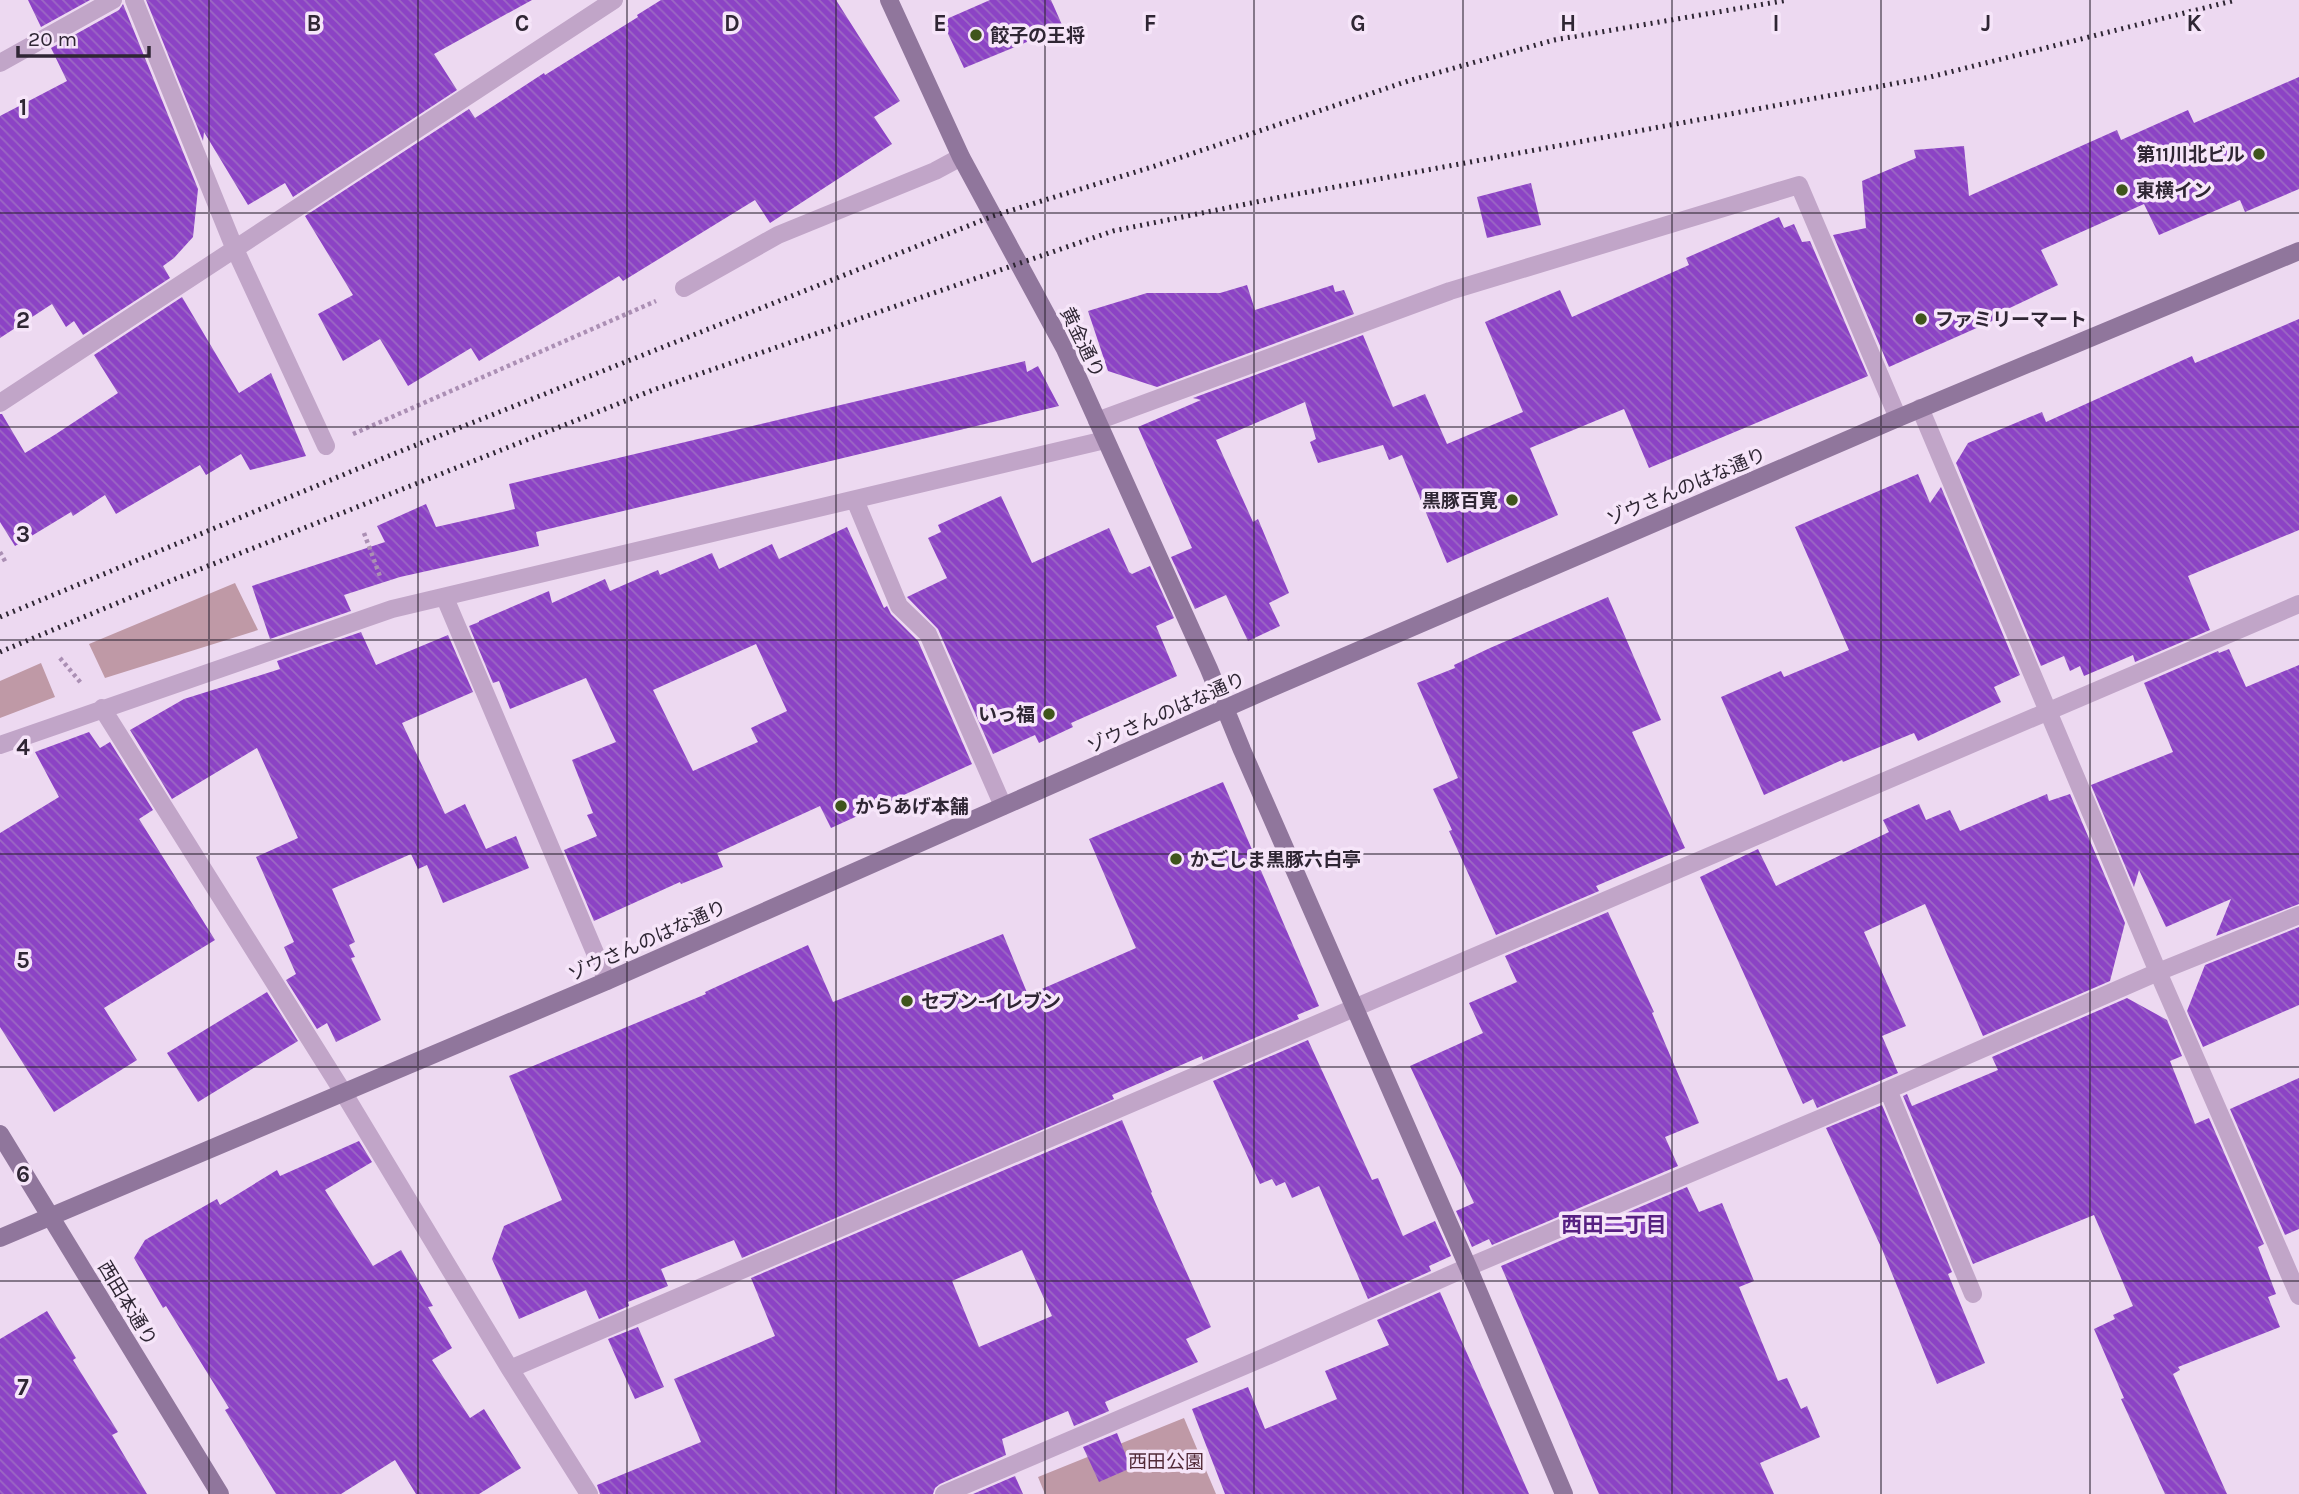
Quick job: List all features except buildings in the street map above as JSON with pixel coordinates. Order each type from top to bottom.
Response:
[{"type":"street","points":[[0,64],[113,0]]},
{"type":"street","points":[[134,0],[234,247],[326,446]]},
{"type":"street","points":[[0,403],[614,0]]},
{"type":"street","name":"黄金通り","points":[[889,0],[961,157],[1065,349],[1225,709],[1564,1494]]},
{"type":"street","points":[[684,288],[778,235],[935,171],[961,157]]},
{"type":"street","points":[[1097,421],[1450,291],[1799,185],[1898,418]]},
{"type":"street","name":"ゾウさんのはな通り","points":[[0,1238],[607,981],[1225,709],[1920,408],[2299,251]]},
{"type":"street","points":[[1920,408],[2158,972],[2299,1296]]},
{"type":"street","points":[[0,745],[392,609],[1105,440]]},
{"type":"street","points":[[855,500],[900,606],[928,634],[1003,806]]},
{"type":"street","points":[[446,598],[607,981]]},
{"type":"street","points":[[510,1369],[2299,604]]},
{"type":"street","points":[[102,708],[343,1092],[510,1369],[589,1494]]},
{"type":"street","points":[[944,1494],[2158,972],[2299,915]]},
{"type":"street","points":[[1888,1090],[1973,1294]]},
{"type":"street","name":"西田本通り","points":[[0,1134],[220,1494]]},
{"type":"path","points":[[326,446],[684,288]]},
{"type":"path","points":[[364,533],[392,609]]},
{"type":"path","points":[[0,552],[6,563]]},
{"type":"green space","points":[[235,583],[258,630],[105,678],[89,644]]},
{"type":"green space","points":[[41,663],[55,697],[0,718],[0,681]]},
{"type":"green space","name":"西田公園","points":[[1184,1418],[1216,1494],[1045,1494],[1038,1477]]},
{"type":"railway","points":[[0,617],[391,455],[993,216],[1155,166],[1408,81],[1554,40],[1788,0]]},
{"type":"railway","points":[[0,652],[170,581],[653,390],[1113,231],[1281,197],[1930,77],[2236,0]]},
{"type":"place","name":"餃子の王将","points":[[976,35]]},
{"type":"place","name":"第11川北ビル","points":[[2259,154]]},
{"type":"place","name":"東横イン","points":[[2122,190]]},
{"type":"place","name":"ファミリーマート","points":[[1921,319]]},
{"type":"place","name":"黒豚百寛","points":[[1512,500]]},
{"type":"place","name":"いっ福","points":[[1049,714]]},
{"type":"place","name":"からあげ本舗","points":[[841,806]]},
{"type":"place","name":"かごしま黒豚六白亭","points":[[1176,859]]},
{"type":"place","name":"セブン-イレブン","points":[[907,1001]]},
{"type":"district","name":"西田二丁目","points":[[1614,1225]]}]
